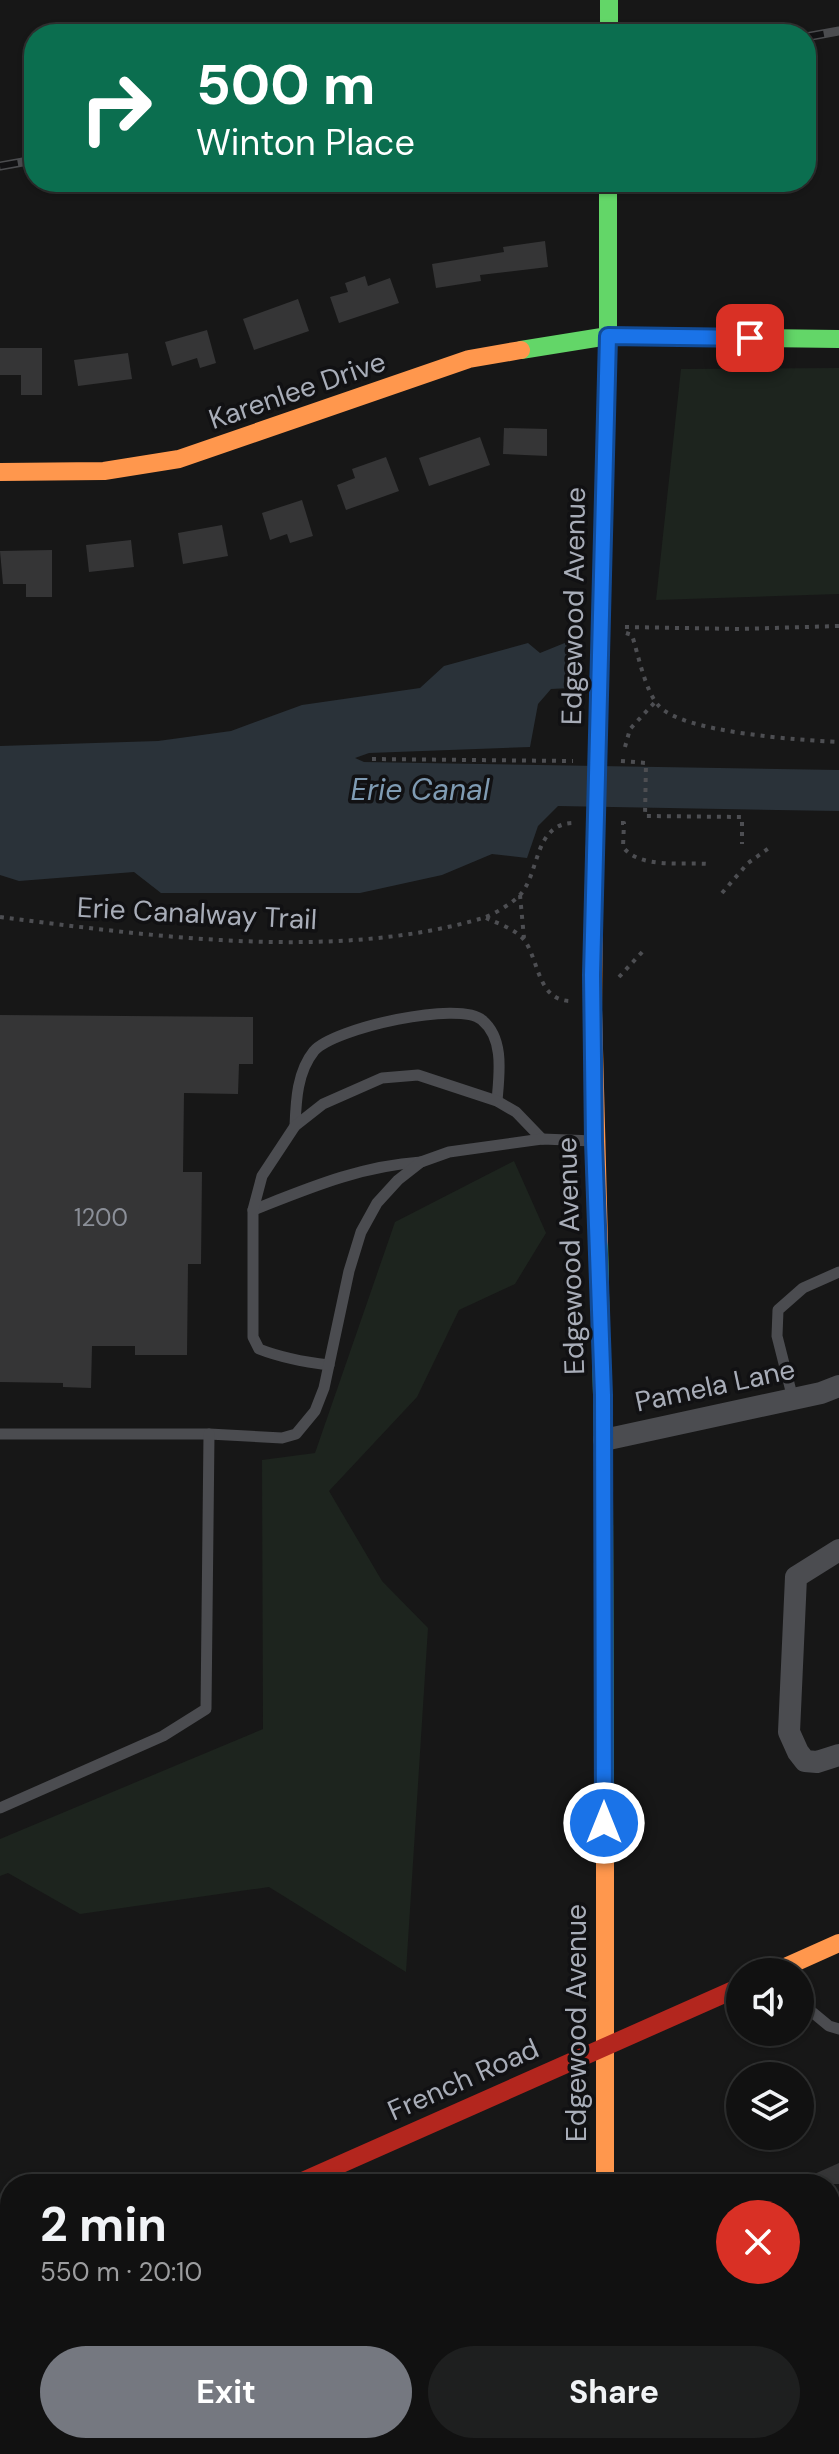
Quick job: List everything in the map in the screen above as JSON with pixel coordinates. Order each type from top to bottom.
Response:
[{"type":"street","points":[[609,0],[609,24]]},
{"type":"street","name":"Edgewood Avenue","points":[[605,2174],[604,1440],[592,975],[608,336],[608,192]]},
{"type":"street","name":"Karenlee Drive","points":[[0,472],[104,471],[179,459],[469,359],[608,336],[839,339]]},
{"type":"street","name":"Pamela Lane","points":[[604,1440],[839,1386]]},
{"type":"street","points":[[839,1550],[796,1577],[789,1732],[805,1761],[817,1762],[839,1755]]},
{"type":"street","points":[[806,1958],[839,1943]]},
{"type":"street","name":"French Road","points":[[318,2174],[726,1993]]},
{"type":"lane","points":[[295,1126],[303,1069],[322,1043],[356,1029],[402,1018],[467,1013],[482,1020],[496,1040],[499,1067],[497,1101]]},
{"type":"lane","points":[[329,1365],[294,1361],[259,1349],[253,1337],[253,1210],[262,1176],[295,1126],[323,1104],[355,1088],[402,1074],[418,1075],[497,1101],[516,1112],[542,1139]]},
{"type":"lane","points":[[253,1210],[332,1178],[368,1168],[421,1162],[449,1152],[542,1139],[594,1141]]},
{"type":"lane","points":[[0,1434],[209,1434],[282,1438],[296,1434],[315,1411],[361,1232],[377,1203],[398,1180],[421,1162]]},
{"type":"lane","points":[[793,1399],[777,1336],[778,1310],[803,1288],[839,1272]]},
{"type":"lane","points":[[0,1808],[163,1736],[206,1709],[209,1434]]},
{"type":"lane","points":[[814,2014],[829,2026],[839,2029]]},
{"type":"path","points":[[601,627],[739,629],[839,626]]},
{"type":"path","points":[[601,627],[632,635],[658,706],[690,723],[776,738],[839,742]]},
{"type":"path","points":[[656,701],[630,729],[621,761],[646,763],[645,816],[742,817],[742,844]]},
{"type":"path","points":[[372,759],[575,761]]},
{"type":"path","name":"Erie Canalway Trail","points":[[0,917],[119,932],[295,943],[405,934],[486,918],[520,895],[552,830],[559,825],[582,823]]},
{"type":"path","points":[[610,823],[624,823],[623,828]]},
{"type":"path","points":[[623,842],[625,851],[647,861],[708,864]]},
{"type":"path","points":[[722,893],[748,863],[769,848]]},
{"type":"path","points":[[520,895],[525,941],[546,990],[560,1000],[572,1001]]},
{"type":"path","points":[[486,918],[512,930],[525,941]]},
{"type":"path","points":[[610,984],[644,950]]},
{"type":"shaded area","points":[[839,368],[839,594],[656,600],[681,369]]},
{"type":"shaded area","points":[[514,1161],[546,1233],[515,1284],[459,1310],[417,1397],[329,1491],[382,1581],[428,1628],[406,1972],[269,1887],[80,1914],[8,1873],[0,1876],[0,1839],[263,1729],[262,1460],[315,1453],[395,1222]]},
{"type":"water","name":"Erie Canal","points":[[572,640],[570,688],[551,689],[538,704],[530,747],[369,753],[355,758],[364,762],[839,770],[839,811],[558,806],[538,826],[527,858],[492,854],[442,875],[360,893],[161,893],[134,872],[19,881],[0,875],[0,746],[158,741],[231,731],[302,705],[420,688],[444,666],[528,643],[540,653]]},
{"type":"building","points":[[545,241],[548,267],[480,275],[481,281],[436,288],[432,264],[504,252],[503,247]]},
{"type":"building","points":[[365,276],[368,286],[390,278],[399,303],[339,323],[330,297],[348,292],[345,283]]},
{"type":"building","points":[[298,299],[309,331],[254,350],[243,319]]},
{"type":"building","points":[[207,330],[216,363],[200,368],[197,358],[172,366],[165,342]]},
{"type":"building","points":[[0,348],[42,348],[42,395],[21,395],[21,375],[0,375]]},
{"type":"building","points":[[128,353],[132,379],[78,386],[74,360]]},
{"type":"building","points":[[504,428],[547,429],[547,456],[503,454]]},
{"type":"building","points":[[480,437],[490,465],[429,486],[419,458]]},
{"type":"building","points":[[386,457],[399,491],[346,510],[337,485],[355,478],[352,469]]},
{"type":"building","points":[[302,500],[313,536],[290,543],[287,534],[270,540],[262,513]]},
{"type":"building","points":[[222,525],[228,556],[183,564],[178,533]]},
{"type":"building","points":[[131,540],[134,567],[89,572],[86,545]]},
{"type":"building","points":[[52,550],[52,597],[26,597],[26,584],[3,584],[0,551]]},
{"type":"building","points":[[0,1015],[253,1017],[253,1064],[239,1064],[238,1094],[184,1093],[183,1172],[202,1172],[201,1264],[188,1264],[187,1355],[135,1355],[135,1346],[92,1346],[91,1388],[63,1387],[63,1383],[0,1382]]},
{"type":"building","points":[[839,2163],[839,2174],[814,2174]]},
{"type":"railway","points":[[816,35],[839,31]]},
{"type":"railway","points":[[0,166],[24,162]]},
{"type":"traffic: fast","points":[[609,0],[609,24]]},
{"type":"traffic: fast","points":[[599,698],[608,336],[608,192]]},
{"type":"traffic: fast","points":[[521,350],[608,336],[839,339]]},
{"type":"traffic: fast","points":[[599,1242],[604,1496],[605,1835]]},
{"type":"traffic: slow","points":[[0,472],[104,471],[179,459],[469,359],[521,350]]},
{"type":"traffic: slow","points":[[594,881],[599,698]]},
{"type":"traffic: slow","points":[[594,881],[593,1010],[599,1242]]},
{"type":"traffic: slow","points":[[605,1835],[605,2174]]},
{"type":"traffic: slow","points":[[805,1958],[839,1943]]},
{"type":"traffic: jam","points":[[319,2174],[726,1993]]},
{"type":"route","points":[[604,1823],[603,1395],[592,975],[608,336],[750,338]]}]
